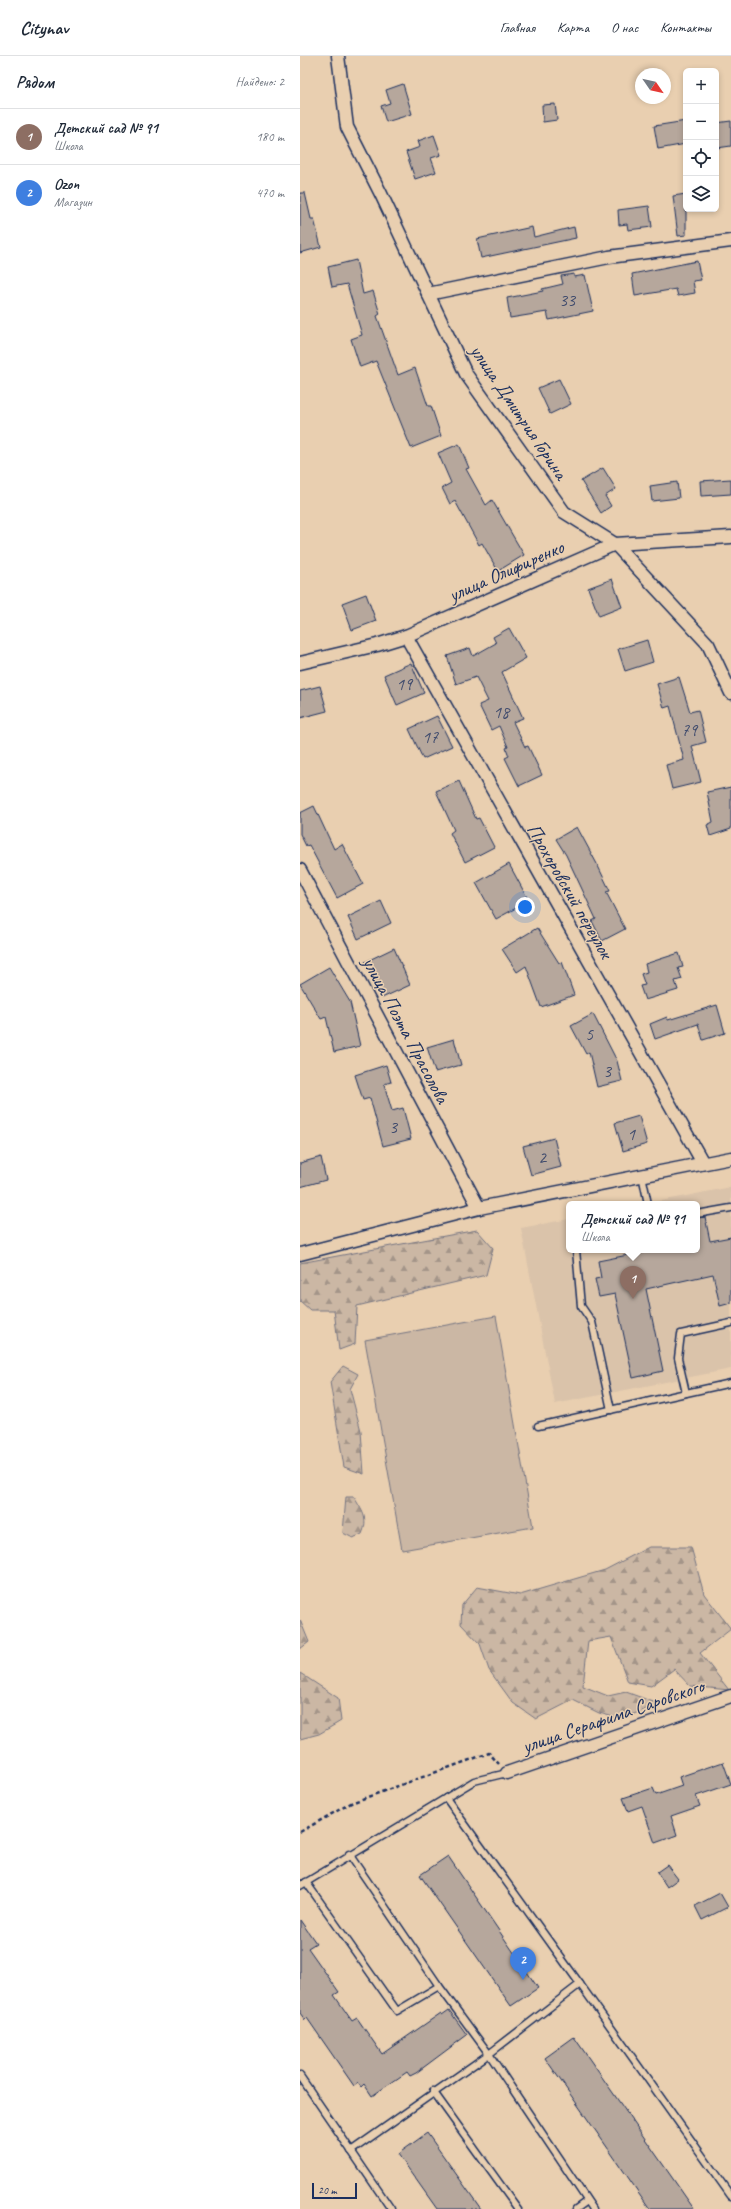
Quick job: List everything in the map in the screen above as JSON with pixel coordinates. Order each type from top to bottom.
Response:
[{"type":"street","name":"улица Дмитрия Горина","points":[[338,56],[347,127],[466,374],[564,512],[615,544],[708,644],[731,693]]},
{"type":"street","points":[[428,294],[609,257],[731,241]]},
{"type":"street","name":"улица Олифиренко","points":[[300,663],[377,645],[406,636],[615,544],[731,537]]},
{"type":"street","name":"Прохоровский переулок","points":[[406,636],[703,1163]]},
{"type":"street","name":"улица Поэта Прасолова","points":[[300,870],[479,1208]]},
{"type":"street","points":[[300,1254],[479,1208],[731,1158]]},
{"type":"street","name":"улица Серафима Саровского","points":[[507,1773],[731,1696]]},
{"type":"lane","points":[[642,1175],[647,1201]]},
{"type":"lane","points":[[700,1213],[731,1208]]},
{"type":"lane","points":[[576,1253],[582,1306],[592,1322],[611,1410]]},
{"type":"lane","points":[[686,1393],[678,1358],[681,1334],[731,1323]]},
{"type":"lane","points":[[538,1426],[731,1383]]},
{"type":"lane","points":[[300,1886],[349,1854],[474,1781],[507,1773]]},
{"type":"lane","points":[[446,1798],[731,2196]]},
{"type":"lane","points":[[349,1854],[439,1986],[489,2054],[593,2209]]},
{"type":"lane","points":[[306,1882],[397,2011],[439,1986]]},
{"type":"lane","points":[[351,2151],[489,2054],[580,1984]]},
{"type":"lane","points":[[300,2076],[391,2209]]},
{"type":"lane","points":[[433,2092],[518,2209]]},
{"type":"lane","points":[[576,2209],[587,2201]]},
{"type":"path","points":[[300,1832],[351,1803],[489,1754],[507,1773]]},
{"type":"shaded area","points":[[731,1187],[731,1369],[555,1404],[521,1228],[566,1220],[566,1253],[700,1253],[700,1201],[661,1201]]},
{"type":"green space","points":[[477,1230],[493,1248],[486,1275],[357,1306],[355,1344],[339,1350],[334,1310],[310,1310],[300,1301],[300,1263]]},
{"type":"green space","points":[[496,1316],[533,1527],[402,1550],[365,1340]]},
{"type":"green space","points":[[343,1366],[358,1374],[350,1389],[361,1431],[364,1474],[344,1467],[330,1382]]},
{"type":"green space","points":[[346,1497],[354,1497],[365,1519],[362,1534],[353,1538],[343,1533]]},
{"type":"green space","points":[[649,1547],[691,1547],[704,1594],[731,1629],[700,1653],[729,1690],[690,1686],[674,1669],[651,1686],[628,1682],[611,1637],[588,1641],[583,1686],[608,1696],[626,1692],[659,1704],[621,1719],[599,1713],[573,1700],[536,1719],[513,1703],[489,1670],[480,1644],[461,1624],[462,1605],[477,1587],[520,1595],[605,1570]]},
{"type":"green space","points":[[300,1620],[309,1642],[300,1649]]},
{"type":"green space","points":[[300,1673],[338,1698],[341,1721],[319,1734],[300,1739]]},
{"type":"building","points":[[403,84],[412,114],[386,122],[381,106],[390,103],[386,90]]},
{"type":"building","points":[[555,104],[557,120],[543,122],[542,105]]},
{"type":"building","points":[[683,121],[683,145],[658,149],[654,126]]},
{"type":"building","points":[[731,121],[731,146],[719,148],[719,123]]},
{"type":"building","points":[[434,135],[441,155],[431,158],[436,172],[415,179],[406,152],[420,147],[418,141]]},
{"type":"building","points":[[300,193],[305,193],[311,219],[314,219],[321,247],[300,253]]},
{"type":"building","points":[[683,194],[683,212],[686,212],[686,235],[678,236],[673,196]]},
{"type":"building","points":[[649,206],[652,227],[628,230],[627,224],[619,225],[618,210]]},
{"type":"building","points":[[532,227],[534,237],[574,227],[576,238],[481,258],[477,239]]},
{"type":"building","points":[[356,260],[363,294],[373,291],[380,314],[377,316],[398,375],[415,368],[428,406],[431,406],[441,436],[411,448],[376,361],[360,367],[351,339],[362,335],[347,284],[332,287],[328,267]]},
{"type":"building","points":[[697,261],[701,280],[693,281],[695,293],[678,296],[676,289],[635,296],[632,274]]},
{"type":"building","points":[[574,274],[574,277],[585,275],[593,311],[549,320],[547,312],[510,318],[507,298],[543,291],[542,289],[563,284],[561,276]]},
{"type":"building","points":[[559,379],[571,404],[550,414],[538,388]]},
{"type":"building","points":[[459,444],[469,468],[466,469],[486,505],[492,500],[524,555],[498,571],[482,543],[479,545],[455,501],[450,504],[442,488],[451,483],[438,453]]},
{"type":"building","points":[[603,468],[616,489],[605,496],[611,506],[601,513],[581,481]]},
{"type":"building","points":[[731,479],[731,494],[701,496],[700,481]]},
{"type":"building","points":[[677,482],[679,498],[652,501],[650,486]]},
{"type":"building","points":[[612,579],[622,607],[599,616],[588,588]]},
{"type":"building","points":[[366,594],[376,621],[352,630],[342,603]]},
{"type":"building","points":[[509,628],[526,658],[502,672],[523,718],[513,722],[525,747],[528,746],[542,775],[519,786],[505,758],[509,756],[506,748],[508,747],[499,726],[491,730],[479,705],[488,701],[476,677],[456,684],[447,656],[470,648],[473,656],[496,643],[493,637]]},
{"type":"building","points":[[647,640],[653,662],[625,671],[618,649]]},
{"type":"building","points":[[411,663],[424,693],[397,705],[384,675]]},
{"type":"building","points":[[679,677],[690,712],[698,710],[706,742],[692,746],[701,782],[672,789],[666,765],[684,760],[670,706],[664,708],[657,684]]},
{"type":"building","points":[[320,686],[327,711],[300,718],[300,691]]},
{"type":"building","points":[[437,716],[452,746],[423,759],[409,729]]},
{"type":"building","points":[[459,781],[476,819],[479,818],[494,847],[465,862],[450,833],[454,830],[436,791]]},
{"type":"building","points":[[731,787],[731,829],[710,836],[707,825],[713,822],[707,792]]},
{"type":"building","points":[[314,806],[334,849],[342,844],[363,884],[337,898],[309,845],[306,846],[300,834],[300,813]]},
{"type":"building","points":[[577,827],[610,891],[606,892],[625,929],[602,941],[592,921],[596,919],[566,855],[556,839]]},
{"type":"building","points":[[509,864],[529,901],[496,919],[476,883]]},
{"type":"building","points":[[381,901],[391,923],[358,939],[348,917]]},
{"type":"building","points":[[537,928],[559,963],[562,962],[574,995],[541,1007],[526,966],[517,972],[502,949]]},
{"type":"building","points":[[394,948],[410,985],[382,998],[365,962]]},
{"type":"building","points":[[679,953],[683,967],[678,968],[682,979],[675,981],[678,990],[645,1000],[640,986],[645,985],[641,974],[647,972],[645,964]]},
{"type":"building","points":[[329,967],[350,1002],[360,1046],[334,1052],[326,1017],[321,1019],[300,984]]},
{"type":"building","points":[[717,1005],[725,1033],[703,1040],[698,1024],[655,1039],[650,1024],[667,1017],[668,1020]]},
{"type":"building","points":[[593,1014],[617,1061],[622,1081],[597,1087],[589,1052],[586,1054],[571,1026]]},
{"type":"building","points":[[454,1039],[461,1065],[435,1072],[427,1047]]},
{"type":"building","points":[[386,1065],[391,1082],[384,1084],[392,1111],[403,1108],[411,1139],[383,1146],[370,1098],[363,1100],[355,1075]]},
{"type":"building","points":[[639,1116],[647,1144],[623,1151],[615,1123]]},
{"type":"building","points":[[554,1138],[561,1167],[531,1175],[523,1146]]},
{"type":"building","points":[[321,1157],[326,1180],[300,1187],[300,1163]]},
{"type":"building","points":[[705,1217],[710,1241],[731,1237],[731,1303],[720,1306],[713,1274],[646,1289],[663,1371],[633,1378],[615,1294],[599,1297],[595,1279],[601,1278],[598,1261],[638,1253],[700,1253],[700,1218]]},
{"type":"building","points":[[723,1762],[731,1784],[696,1796],[700,1806],[671,1816],[677,1835],[655,1843],[642,1806],[628,1811],[623,1798],[653,1788],[656,1795],[682,1786],[679,1777]]},
{"type":"building","points":[[448,1856],[538,1988],[511,2006],[420,1875]]},
{"type":"building","points":[[667,1865],[678,1879],[667,1887],[657,1872]]},
{"type":"building","points":[[720,1893],[728,1907],[702,1920],[695,1906]]},
{"type":"building","points":[[300,1920],[316,1943],[308,1948],[339,1992],[334,1995],[352,2021],[357,2018],[382,2054],[441,2013],[442,2015],[449,2010],[467,2035],[416,2073],[410,2076],[407,2072],[372,2096],[364,2084],[361,2087],[358,2083],[354,2086],[307,2018],[305,2020],[300,2013]]},
{"type":"building","points":[[574,2037],[694,2209],[650,2209],[545,2058]]},
{"type":"building","points":[[427,2133],[481,2209],[437,2209],[398,2154]]},
{"type":"place","name":"Детский сад № 91","points":[[633,1299]]},
{"type":"place","name":"Ozon","points":[[523,1980]]}]
